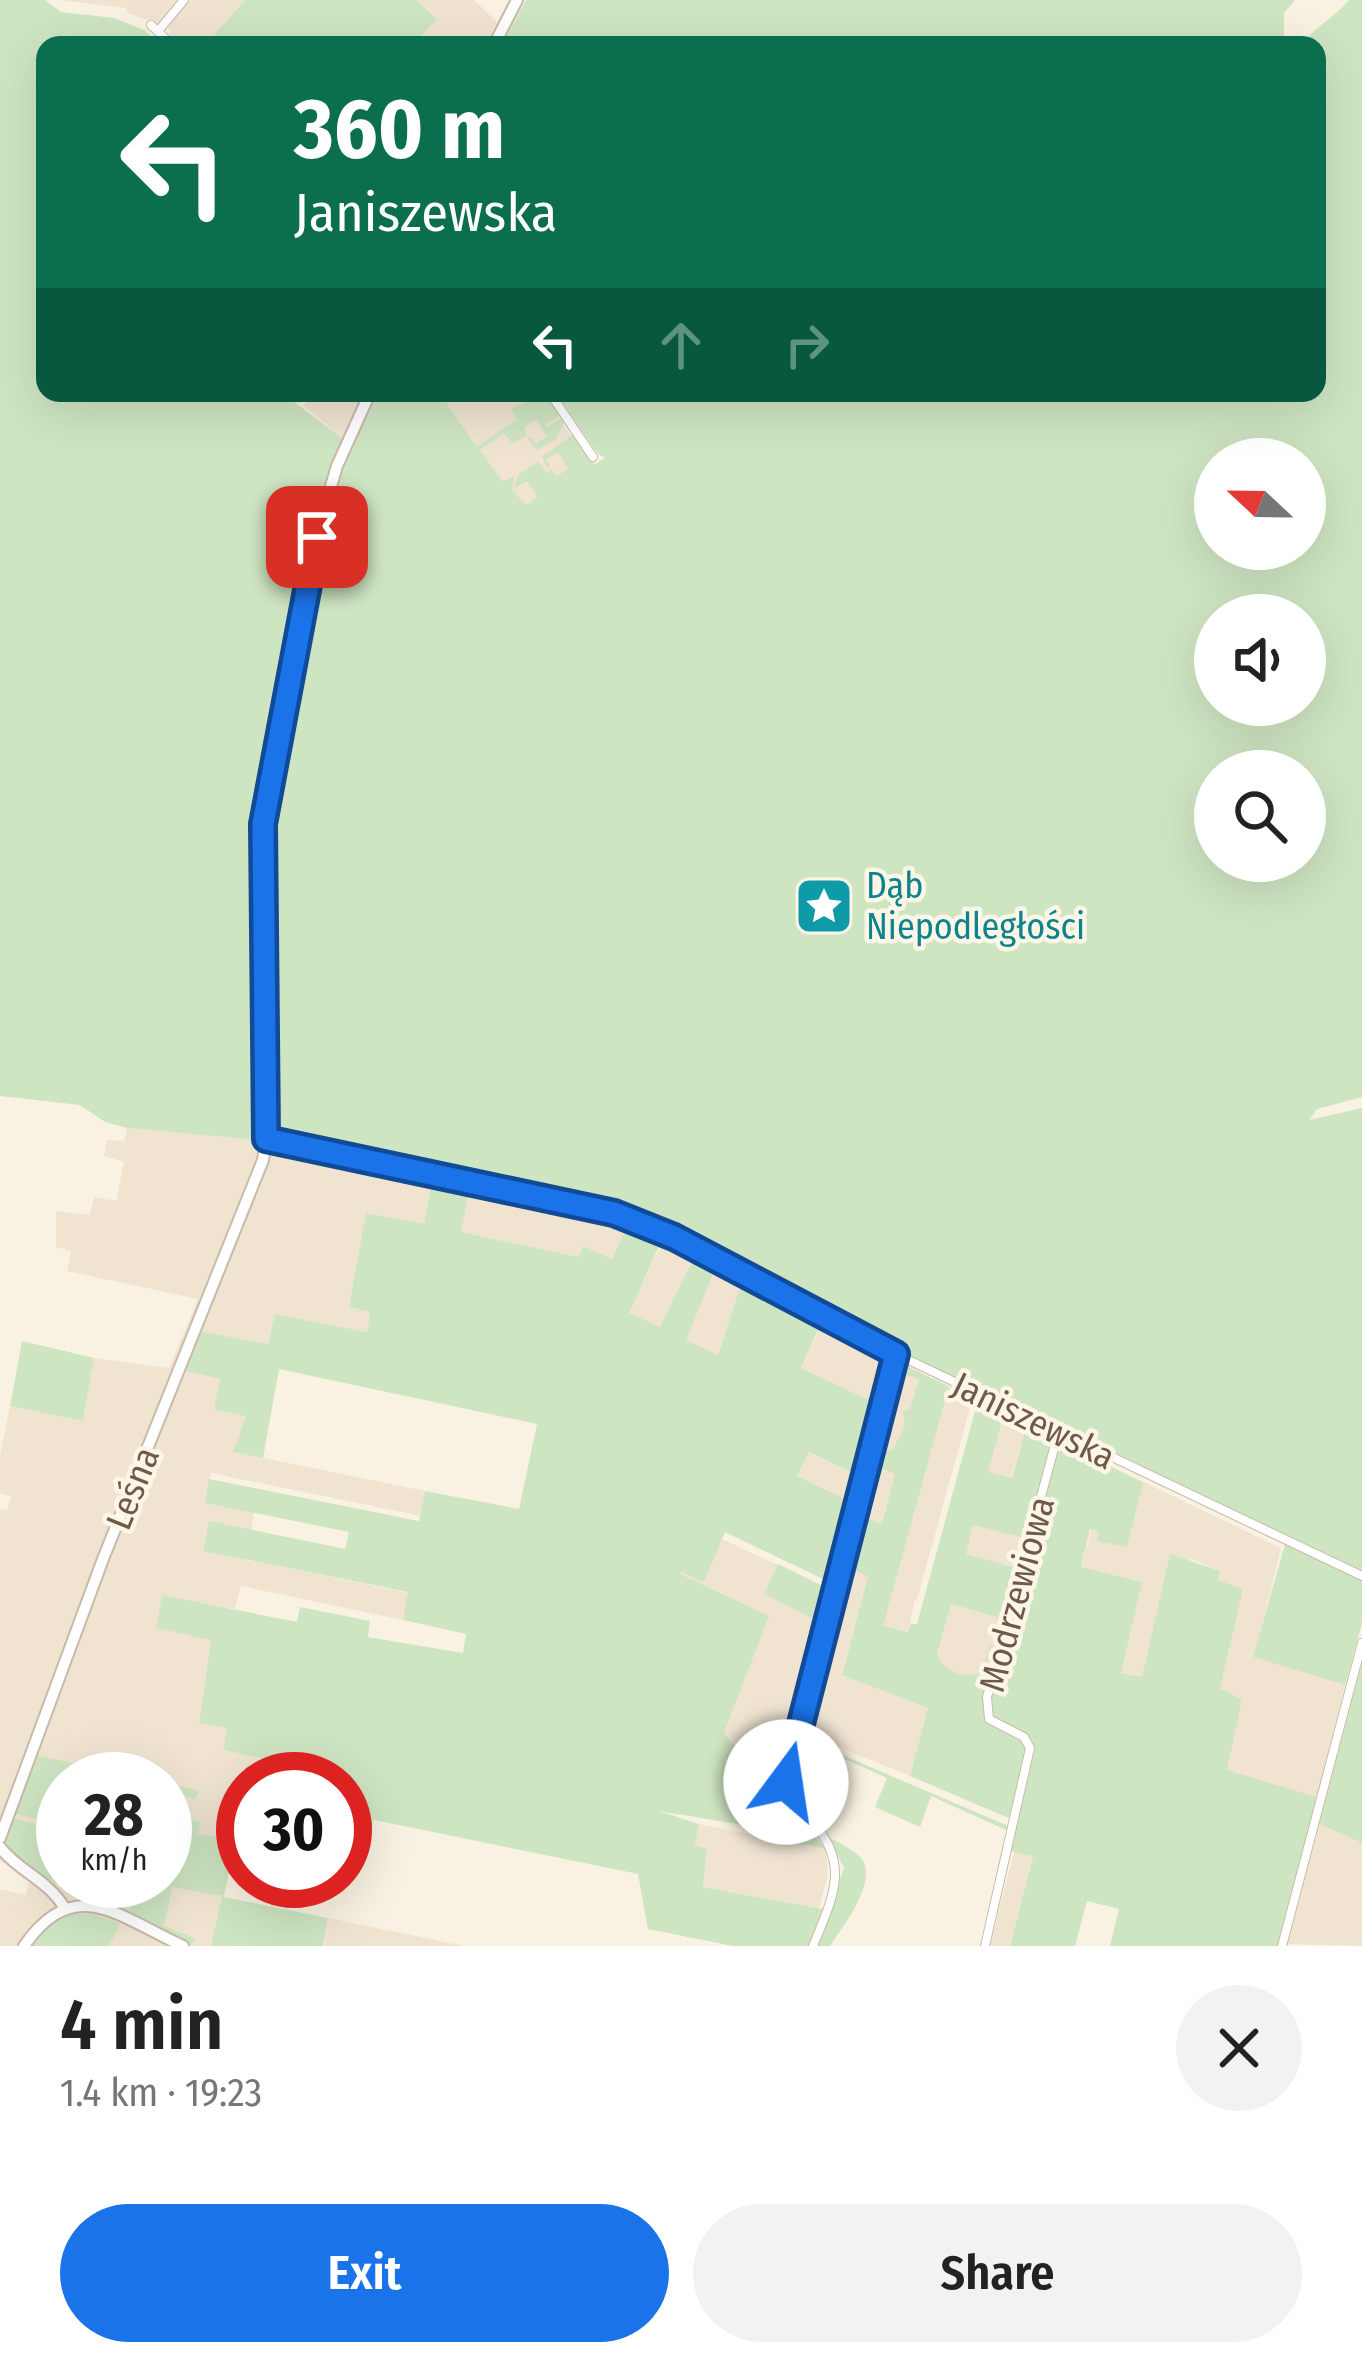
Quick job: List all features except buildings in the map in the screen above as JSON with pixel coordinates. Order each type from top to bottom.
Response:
[{"type":"street","points":[[164,36],[155,27],[184,0]]},
{"type":"street","points":[[499,36],[517,0]]},
{"type":"street","points":[[266,1139],[265,807],[324,509],[366,402]]},
{"type":"street","points":[[556,402],[593,457]]},
{"type":"street","name":"Janiszewska","points":[[266,1139],[614,1213],[674,1237],[896,1354],[1362,1576]]},
{"type":"street","name":"Leśna","points":[[36,1874],[0,1843],[103,1559],[260,1170],[266,1139]]},
{"type":"street","points":[[813,1946],[832,1894],[837,1862],[832,1847],[791,1796],[786,1782],[896,1354]]},
{"type":"street","name":"Modrzewiowa","points":[[985,1946],[1030,1748],[1024,1737],[989,1719],[987,1697],[1059,1430]]},
{"type":"street","points":[[1282,1946],[1362,1643]]},
{"type":"street","points":[[24,1946],[44,1919],[62,1908]]},
{"type":"street","points":[[96,1908],[183,1946]]},
{"type":"shaded area","points":[[58,0],[245,0],[213,36],[170,36],[170,29],[126,12],[127,8]]},
{"type":"shaded area","points":[[418,0],[474,0],[497,22],[490,36],[422,36],[437,19]]},
{"type":"shaded area","points":[[307,402],[358,402],[343,439],[304,406]]},
{"type":"shaded area","points":[[446,402],[548,402],[592,467],[523,513]]},
{"type":"shaded area","points":[[127,1128],[257,1140],[272,1149],[432,1182],[424,1225],[367,1213],[350,1307],[370,1312],[367,1332],[275,1314],[268,1344],[183,1370],[221,1379],[247,1416],[234,1452],[425,1491],[421,1516],[211,1473],[205,1503],[254,1512],[246,1560],[409,1593],[403,1620],[241,1586],[235,1609],[161,1596],[211,1640],[199,1722],[227,1728],[223,1750],[232,1752],[216,1752],[216,1908],[220,1908],[211,1946],[0,1946],[0,1889],[26,1895],[29,1880],[0,1860],[0,1509],[7,1510],[11,1496],[0,1493],[0,1456],[10,1406],[83,1421],[94,1358],[169,1368],[198,1299],[67,1271],[71,1251],[56,1247],[56,1211],[90,1215],[94,1197],[116,1201],[124,1162],[104,1156],[107,1140],[124,1141]]},
{"type":"shaded area","points":[[469,1191],[590,1214],[626,1229],[612,1259],[583,1247],[580,1257],[460,1232]]},
{"type":"shaded area","points":[[661,1245],[692,1260],[660,1328],[628,1313]]},
{"type":"shaded area","points":[[715,1271],[742,1285],[717,1356],[685,1340]]},
{"type":"shaded area","points":[[822,1324],[890,1357],[878,1404],[801,1368]]},
{"type":"shaded area","points":[[902,1363],[922,1373],[882,1524],[859,1515]]},
{"type":"shaded area","points":[[949,1386],[973,1397],[909,1632],[882,1626]]},
{"type":"shaded area","points":[[1004,1413],[1027,1424],[1011,1478],[987,1472]]},
{"type":"shaded area","points":[[808,1452],[861,1477],[854,1503],[797,1476]]},
{"type":"shaded area","points":[[1108,1465],[1281,1548],[1254,1657],[1345,1685],[1317,1797],[1226,1770],[1242,1701],[1220,1688],[1219,1571],[1191,1559],[1142,1678],[1121,1672],[1081,1568]]},
{"type":"shaded area","points":[[973,1524],[1025,1538],[1017,1568],[965,1554]]},
{"type":"shaded area","points":[[722,1539],[835,1592],[843,1566],[868,1575],[842,1674],[928,1708],[910,1776],[797,1730],[782,1779],[771,1785],[724,1733],[746,1676],[680,1575],[686,1558],[709,1568]]},
{"type":"shaded area","points":[[951,1604],[1003,1619],[985,1685],[933,1670]]},
{"type":"shaded area","points":[[1317,1823],[1362,1843],[1362,1946],[1285,1944],[1312,1843],[1318,1837]]},
{"type":"shaded area","points":[[699,1824],[826,1849],[828,1874],[819,1908],[703,1887],[707,1849],[695,1845]]},
{"type":"shaded area","points":[[1014,1852],[1033,1855],[1010,1946],[990,1946]]},
{"type":"shaded area","points":[[328,1918],[464,1946],[324,1946]]},
{"type":"green space","points":[[0,0],[45,0],[61,12],[114,18],[151,36],[36,36],[36,402],[294,402],[350,444],[368,402],[446,402],[477,447],[517,419],[511,409],[525,402],[550,402],[560,416],[544,425],[561,418],[564,422],[556,439],[537,450],[528,439],[536,444],[547,436],[536,420],[525,427],[526,436],[512,443],[504,433],[480,450],[503,482],[514,476],[512,490],[526,505],[538,497],[527,481],[515,488],[518,495],[514,489],[517,476],[538,461],[547,474],[552,469],[557,476],[568,469],[558,452],[546,459],[547,468],[542,457],[572,435],[595,464],[605,458],[562,402],[1326,402],[1326,36],[1309,36],[1349,0],[1362,0],[1362,1097],[1317,1109],[1309,1120],[1362,1108],[1362,1574],[1014,1410],[683,1238],[665,1233],[629,1313],[660,1327],[692,1261],[680,1254],[685,1247],[716,1267],[686,1340],[718,1355],[741,1285],[720,1274],[722,1271],[823,1319],[801,1368],[878,1404],[861,1477],[809,1452],[797,1476],[854,1503],[832,1577],[827,1581],[725,1532],[704,1582],[680,1574],[769,1616],[724,1733],[826,1849],[766,1837],[749,1826],[659,1811],[699,1824],[695,1845],[707,1849],[703,1887],[823,1909],[809,1946],[733,1946],[648,1929],[638,1874],[374,1820],[372,1828],[372,1752],[223,1750],[227,1728],[199,1723],[211,1640],[156,1628],[162,1595],[297,1622],[300,1607],[370,1621],[368,1637],[463,1653],[466,1634],[403,1620],[408,1592],[203,1551],[209,1521],[345,1549],[349,1532],[205,1503],[209,1479],[419,1521],[425,1491],[519,1509],[537,1424],[279,1369],[263,1458],[233,1452],[246,1416],[214,1409],[220,1379],[182,1370],[198,1331],[268,1344],[275,1314],[367,1332],[370,1312],[349,1307],[366,1213],[424,1224],[432,1182],[469,1191],[461,1232],[579,1257],[583,1246],[612,1259],[626,1229],[606,1221],[610,1215],[598,1206],[282,1139],[127,1128],[105,1122],[80,1105],[0,1096]]},
{"type":"green space","points":[[245,0],[417,0],[437,19],[422,36],[213,36]]},
{"type":"green space","points":[[526,0],[1295,0],[1284,13],[1284,36],[507,36]]},
{"type":"green space","points":[[22,1341],[94,1358],[83,1421],[10,1406]]},
{"type":"green space","points":[[908,1367],[949,1386],[883,1626],[908,1632],[911,1624],[917,1624],[978,1400],[1004,1413],[988,1472],[1012,1478],[1027,1424],[1053,1439],[1025,1538],[973,1525],[966,1554],[1017,1568],[1003,1619],[951,1604],[937,1655],[950,1670],[982,1673],[990,1646],[995,1646],[987,1684],[1056,1446],[1065,1443],[1143,1483],[1127,1547],[1097,1541],[1099,1532],[1090,1529],[1081,1567],[1142,1582],[1121,1673],[1142,1677],[1170,1554],[1220,1571],[1218,1580],[1243,1589],[1220,1688],[1242,1700],[1227,1770],[1317,1797],[1280,1946],[1110,1946],[1119,1909],[1087,1901],[1075,1946],[1010,1946],[1033,1856],[1011,1851],[1033,1740],[1027,1748],[1012,1817],[1006,1817],[910,1776],[928,1708],[842,1675],[868,1576],[843,1566],[856,1514],[882,1524],[895,1474],[873,1464],[894,1384],[893,1414],[883,1450],[892,1451],[905,1426],[903,1411],[910,1409],[919,1379],[906,1375]]},
{"type":"green space","points":[[1285,1544],[1362,1580],[1362,1623],[1345,1685],[1253,1657]]},
{"type":"green space","points":[[778,1564],[831,1590],[822,1623],[764,1594]]},
{"type":"green space","points":[[1362,1659],[1362,1843],[1317,1823]]},
{"type":"green space","points":[[802,1732],[835,1743],[833,1751],[1006,1825],[1008,1831],[931,1796],[920,1827],[875,1807],[887,1778],[800,1739]]},
{"type":"green space","points":[[36,1757],[36,1819],[12,1813]]},
{"type":"green space","points":[[14,1818],[36,1824],[36,1872],[19,1859],[4,1840]]},
{"type":"green space","points":[[192,1820],[201,1822],[198,1834],[216,1836],[216,1895],[192,1891]]},
{"type":"green space","points":[[828,1837],[861,1858],[866,1878],[857,1903],[830,1946],[817,1946],[844,1868]]},
{"type":"green space","points":[[110,1908],[168,1908],[164,1926],[195,1938],[192,1945]]},
{"type":"green space","points":[[219,1908],[278,1908],[328,1918],[323,1946],[211,1946]]},
{"type":"green space","points":[[68,1914],[91,1914],[120,1924],[109,1946],[32,1946]]},
{"type":"place","name":"Dąb Niepodległości","points":[[824,906]]},
{"type":"route","points":[[317,537],[263,824],[266,1139],[614,1213],[674,1237],[896,1354],[786,1782]]}]
